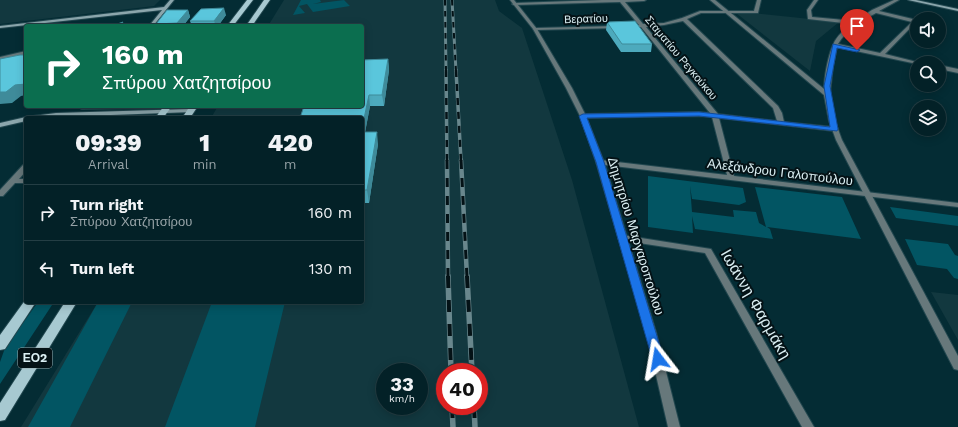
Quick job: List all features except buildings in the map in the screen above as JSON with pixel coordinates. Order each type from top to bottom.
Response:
[{"type":"main road","points":[[153,24],[172,0]]},
{"type":"main road","points":[[232,24],[250,0]]},
{"type":"main road","points":[[250,24],[267,0]]},
{"type":"main road","points":[[910,0],[958,10]]},
{"type":"main road","points":[[26,24],[166,8]]},
{"type":"main road","points":[[0,27],[24,24]]},
{"type":"main road","points":[[74,116],[82,108]]},
{"type":"main road","points":[[74,116],[164,110],[190,112]]},
{"type":"main road","points":[[0,125],[24,119]]},
{"type":"main road","name":"ΕΟ2","points":[[0,345],[29,304]]},
{"type":"main road","name":"ΕΟ2","points":[[0,415],[70,304]]},
{"type":"street","name":"Σταματίου Ρεγκούκου","points":[[621,0],[715,115],[731,178]]},
{"type":"street","points":[[513,2],[644,0]]},
{"type":"street","points":[[712,0],[827,94]]},
{"type":"street","name":"Βερατίου","points":[[535,29],[641,26],[663,24],[684,19],[698,12],[756,12],[759,0]]},
{"type":"street","points":[[816,0],[809,10],[810,18],[857,23]]},
{"type":"street","points":[[897,0],[874,11],[838,38],[827,79],[827,94],[834,129],[958,366]]},
{"type":"street","name":"Δημητρίου Μαργαροπούλου","points":[[513,2],[535,29],[569,88],[583,116],[600,162],[651,332],[674,427]]},
{"type":"street","points":[[874,11],[915,21],[881,55]]},
{"type":"street","points":[[684,19],[776,107],[781,123]]},
{"type":"street","points":[[835,45],[910,61]]},
{"type":"street","points":[[0,59],[24,53]]},
{"type":"street","points":[[946,68],[958,71]]},
{"type":"street","points":[[583,116],[715,115],[834,129]]},
{"type":"street","name":"Αλεξάνδρου Γαλοπούλου","points":[[600,162],[958,205]]},
{"type":"street","points":[[0,194],[24,169]]},
{"type":"street","points":[[13,182],[24,181]]},
{"type":"street","name":"Ιωάννη Φαρμάκη","points":[[622,238],[708,251],[808,427]]},
{"type":"shaded area","points":[[0,0],[160,0],[154,6],[0,24]]},
{"type":"shaded area","points":[[284,0],[495,0],[499,11],[522,28],[572,180],[639,427],[21,427],[97,304],[364,304],[364,116],[212,116],[217,108],[364,108],[364,24],[269,24]]},
{"type":"shaded area","points":[[301,0],[320,0],[321,2],[313,4],[344,0],[350,6],[313,12],[307,4],[299,6],[305,13],[293,15]]},
{"type":"shaded area","points":[[736,13],[753,13],[839,22],[816,41],[810,71]]},
{"type":"shaded area","points":[[648,176],[743,188],[746,202],[739,205],[692,199],[690,186],[692,212],[734,217],[733,210],[756,212],[759,223],[766,227],[755,187],[842,197],[861,239],[767,227],[770,229],[773,239],[695,229],[692,216],[693,233],[648,227]]},
{"type":"shaded area","points":[[890,207],[958,216],[958,226],[896,218]]},
{"type":"shaded area","points":[[905,239],[948,244],[955,255],[958,256],[958,279],[954,278],[947,269],[917,265]]},
{"type":"shaded area","points":[[931,292],[958,295],[958,340]]},
{"type":"shaded area","points":[[37,304],[53,304],[0,384],[0,362],[5,348]]},
{"type":"shaded area","points":[[97,304],[131,304],[70,427],[28,427]]},
{"type":"shaded area","points":[[211,304],[285,304],[255,427],[165,427]]},
{"type":"railway","points":[[445,0],[446,71]]},
{"type":"railway","points":[[452,0],[456,71]]},
{"type":"railway","points":[[446,70],[447,161]]},
{"type":"railway","points":[[456,70],[461,161]]},
{"type":"railway","points":[[447,160],[448,277]]},
{"type":"railway","points":[[461,160],[467,277]]},
{"type":"railway","points":[[448,276],[451,363]]},
{"type":"railway","points":[[467,276],[472,363]]},
{"type":"railway","points":[[452,415],[453,427]]},
{"type":"railway","points":[[474,415],[475,427]]},
{"type":"route","points":[[658,359],[600,162],[583,116],[699,114],[834,129],[827,94],[827,79],[835,45],[857,50]]}]
